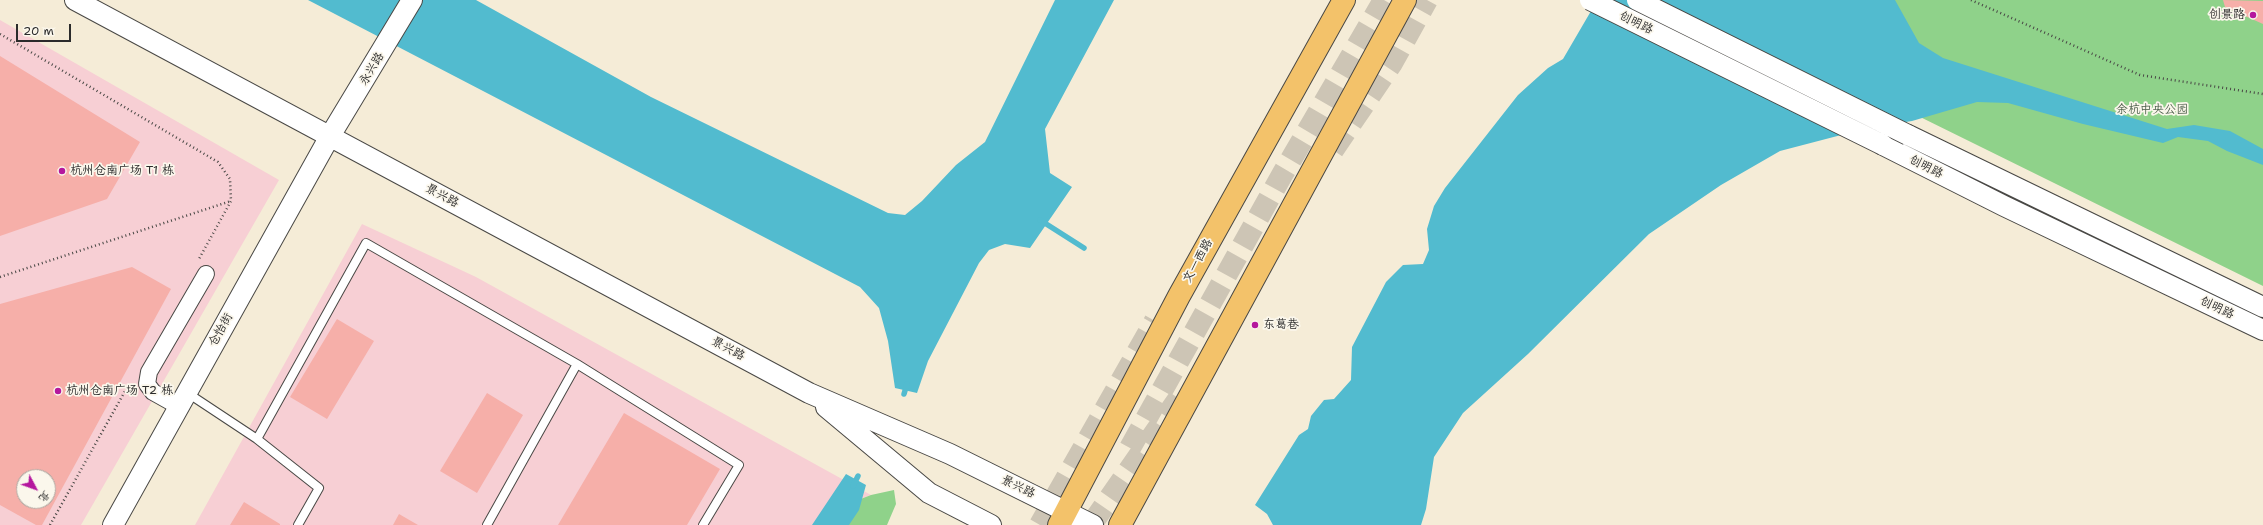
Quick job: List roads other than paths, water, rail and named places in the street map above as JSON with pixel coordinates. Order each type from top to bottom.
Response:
[{"type":"main road","name":"文一西路","points":[[1063,518],[1179,296],[1344,0]]},
{"type":"main road","points":[[1120,525],[1405,0]]},
{"type":"street","name":"景兴路","points":[[75,0],[810,393],[950,454],[1063,518],[1094,525]]},
{"type":"street","name":"永兴路","points":[[330,136],[378,60],[412,0]]},
{"type":"street","name":"创明路","points":[[1590,0],[2012,210],[2263,330]]},
{"type":"street","name":"创明路","points":[[1637,0],[1908,135],[2263,307]]},
{"type":"street","name":"仓怡街","points":[[113,525],[330,136]]},
{"type":"street","points":[[182,399],[153,392],[147,384],[149,372],[202,267]]},
{"type":"street","name":"景兴路","points":[[810,393],[929,493],[991,525]]},
{"type":"lane","points":[[257,439],[366,243],[577,364],[739,465],[703,525]]},
{"type":"lane","points":[[487,525],[577,364]]},
{"type":"lane","points":[[182,399],[257,439],[319,488],[298,525]]},
{"type":"water","points":[[308,0],[476,0],[651,97],[888,213],[905,215],[922,201],[956,165],[985,142],[1055,0],[1114,0],[1045,129],[1050,173],[1072,187],[1030,248],[1005,244],[989,250],[979,263],[928,361],[917,393],[895,388],[888,341],[879,308],[860,287]]},
{"type":"water","points":[[1604,0],[1895,0],[1919,43],[1943,58],[2167,129],[2194,125],[2230,131],[2263,149],[2263,165],[2227,151],[2208,141],[2178,137],[2163,143],[2083,124],[2008,103],[1977,102],[1912,121],[1868,128],[1780,151],[1721,185],[1649,234],[1528,354],[1463,413],[1434,457],[1426,509],[1421,525],[1273,525],[1267,514],[1255,505],[1299,435],[1308,429],[1311,416],[1324,400],[1334,399],[1351,380],[1352,347],[1386,282],[1403,265],[1423,264],[1429,250],[1427,229],[1434,206],[1445,188],[1518,95],[1548,68],[1563,59],[1591,11]]},
{"type":"water","points":[[846,474],[866,485],[859,510],[849,525],[812,525]]},
{"type":"waterway","points":[[1040,220],[1084,248]]},
{"type":"waterway","points":[[904,394],[907,384]]},
{"type":"waterway","points":[[853,486],[858,476]]},
{"type":"tunnel","points":[[1130,448],[1282,175],[1384,0]]},
{"type":"tunnel","points":[[1333,150],[1392,63],[1427,0]]},
{"type":"tunnel","points":[[1040,525],[1155,321]]},
{"type":"tunnel","points":[[1091,525],[1179,398]]},
{"type":"place","name":"创景路","points":[[2253,15]]},
{"type":"place","name":"杭州仓南广场 T1 栋","points":[[62,171]]},
{"type":"place","name":"东葛巷","points":[[1255,325]]},
{"type":"place","name":"杭州仓南广场 T2 栋","points":[[58,391]]},
{"type":"park label","name":"余杭中央公园","points":[[2152,110]]}]
